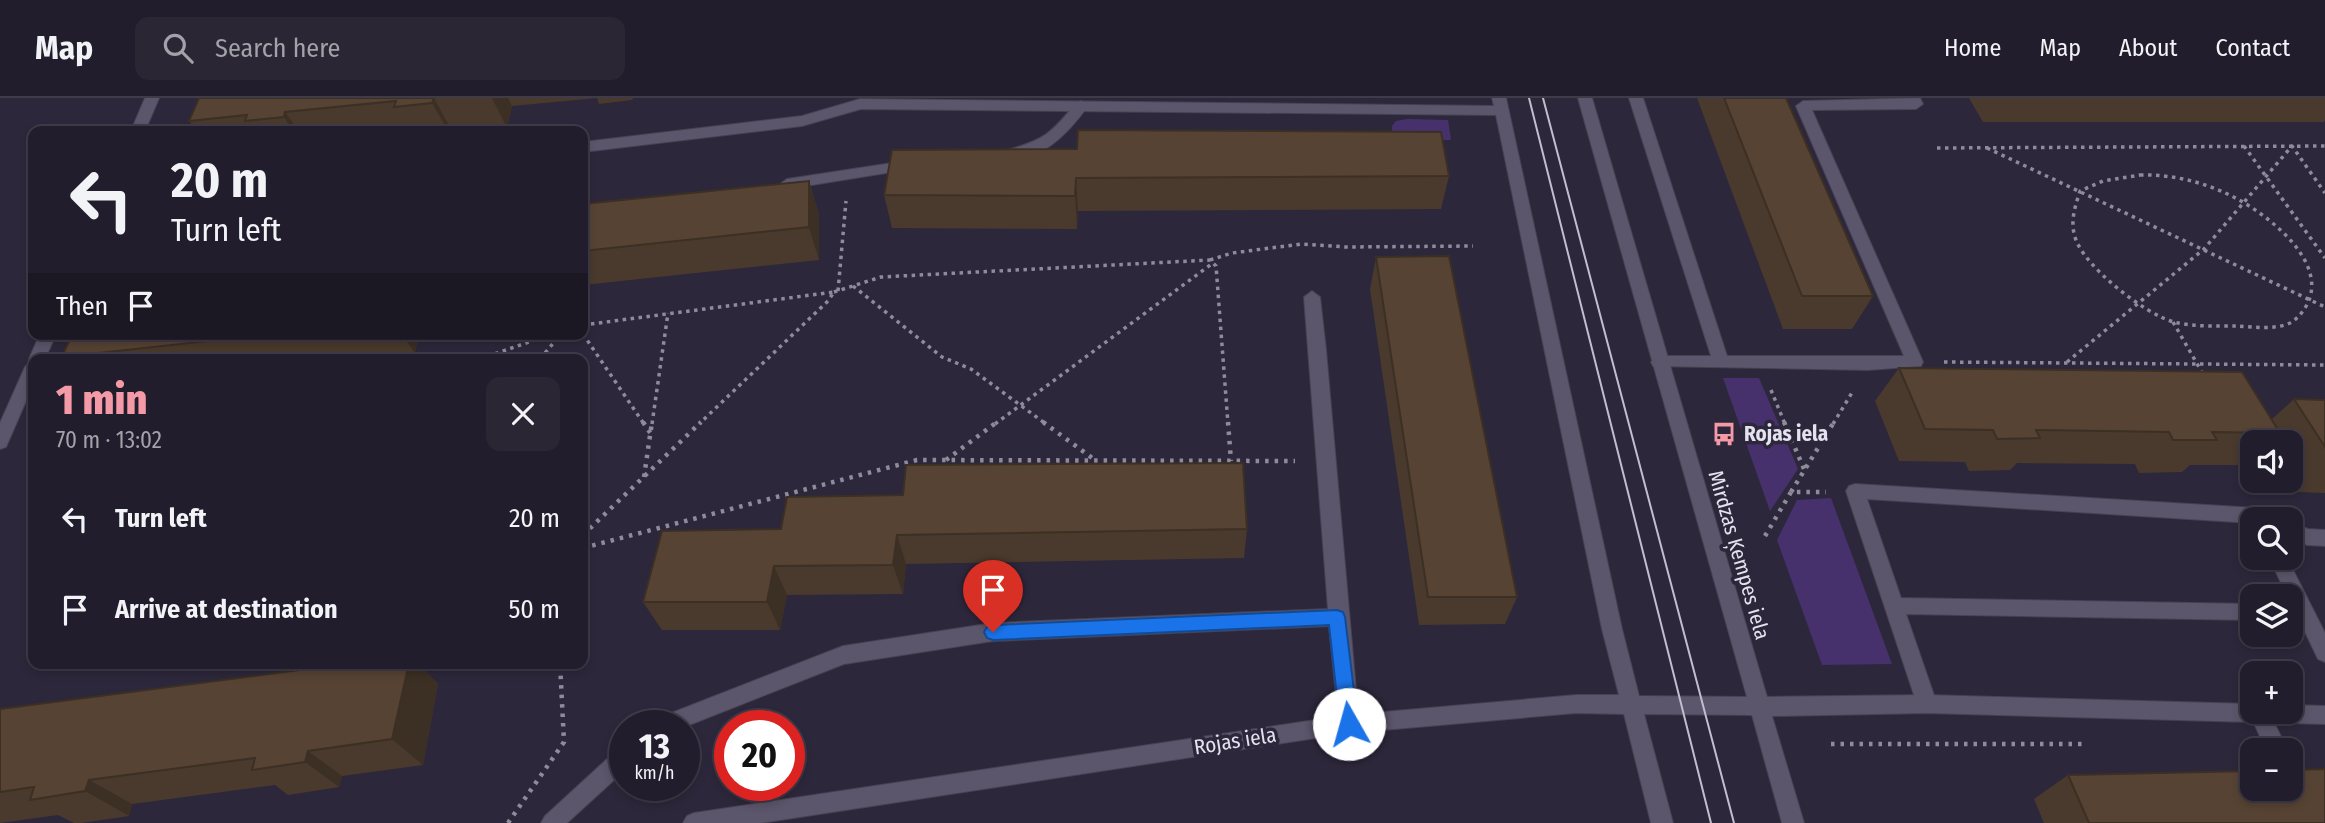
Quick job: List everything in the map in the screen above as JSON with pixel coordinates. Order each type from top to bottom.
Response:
[{"type":"street","points":[[140,126],[152,98]]},
{"type":"street","name":"Mirdzas Ķempes iela","points":[[1585,98],[1793,823]]},
{"type":"street","points":[[1636,98],[1721,362]]},
{"type":"street","points":[[1659,362],[1915,362],[1803,106],[1916,104],[1913,98]]},
{"type":"street","points":[[588,147],[802,121],[833,114],[860,101],[1081,106],[1121,102],[1500,104],[1612,629],[1662,823]]},
{"type":"street","points":[[998,155],[1024,152],[1046,145],[1057,136],[1081,106]]},
{"type":"street","points":[[776,185],[931,163]]},
{"type":"street","points":[[1312,297],[1337,617],[1349,724]]},
{"type":"street","points":[[0,442],[28,378]]},
{"type":"street","points":[[1927,704],[1855,491],[2240,517]]},
{"type":"street","points":[[2303,535],[2325,538]]},
{"type":"street","points":[[1894,606],[2240,612]]},
{"type":"street","points":[[700,711],[843,655],[993,632],[1337,617]]},
{"type":"street","points":[[2303,620],[2325,653]]},
{"type":"street","name":"Rojas iela","points":[[694,823],[1349,724],[1576,704],[1927,704],[2240,712]]},
{"type":"street","name":"Rojas iela","points":[[2303,714],[2325,715]]},
{"type":"street","points":[[552,823],[609,771]]},
{"type":"path","points":[[2244,146],[2325,258]]},
{"type":"path","points":[[2067,362],[2204,249],[2292,146]]},
{"type":"path","points":[[2292,146],[2325,193]]},
{"type":"path","points":[[1937,148],[2325,146]]},
{"type":"path","points":[[1986,148],[2325,307]]},
{"type":"path","points":[[588,530],[836,291],[849,175]]},
{"type":"path","points":[[2116,177],[2178,177],[2206,185],[2242,204],[2286,232],[2310,263],[2314,285],[2310,300],[2299,316],[2288,324],[2258,326],[2173,322],[2138,303],[2109,281],[2085,256],[2075,239],[2072,218],[2080,191],[2096,182],[2116,177]]},
{"type":"path","points":[[945,460],[1211,261],[1232,253],[1302,244],[1346,247],[1473,246]]},
{"type":"path","points":[[588,324],[836,291],[881,277],[1211,261],[1216,266],[1231,461]]},
{"type":"path","points":[[853,286],[942,357],[971,369],[1095,461]]},
{"type":"path","points":[[644,478],[668,313]]},
{"type":"path","points":[[2173,322],[2210,386]]},
{"type":"path","points":[[494,354],[535,340]]},
{"type":"path","points":[[544,354],[556,340]]},
{"type":"path","points":[[587,340],[651,434]]},
{"type":"path","points":[[1915,362],[2325,365]]},
{"type":"path","points":[[1759,363],[1805,470]]},
{"type":"path","points":[[1765,536],[1868,364]]},
{"type":"path","points":[[588,547],[916,460],[1326,462]]},
{"type":"path","points":[[1791,492],[1855,491]]},
{"type":"path","points":[[508,823],[564,742],[560,669]]},
{"type":"path","points":[[1831,744],[2089,744]]},
{"type":"shaded area","points":[[1448,120],[1451,140],[1392,140],[1392,126],[1396,121]]},
{"type":"shaded area","points":[[1723,378],[1759,378],[1798,469],[1770,511]]},
{"type":"shaded area","points":[[1831,498],[1892,664],[1822,665],[1777,540],[1797,500]]},
{"type":"building","points":[[199,98],[434,98],[432,103],[394,107],[396,101],[285,112],[284,117],[245,121],[247,115],[189,121]]},
{"type":"building","points":[[1724,98],[1786,98],[1873,296],[1802,296]]},
{"type":"building","points":[[1078,130],[1441,132],[1449,176],[1076,178],[1075,196],[884,195],[892,150],[1077,149]]},
{"type":"building","points":[[809,181],[809,227],[588,250],[588,203]]},
{"type":"building","points":[[1449,256],[1517,597],[1428,597],[1376,257]]},
{"type":"building","points":[[69,340],[216,340],[89,354],[63,354]]},
{"type":"building","points":[[1899,368],[2242,372],[2278,430],[2212,432],[2217,440],[2173,440],[2169,432],[2036,430],[2040,438],[1997,439],[1993,430],[1925,429]]},
{"type":"building","points":[[2294,399],[2325,400],[2325,447]]},
{"type":"building","points":[[1243,463],[1247,529],[897,535],[893,565],[774,566],[767,602],[643,602],[662,531],[781,529],[787,497],[903,495],[906,465]]},
{"type":"building","points":[[307,669],[408,669],[392,739],[308,751],[305,762],[252,770],[255,758],[89,780],[85,791],[30,800],[34,787],[0,792],[0,709]]},
{"type":"building","points":[[2325,769],[2325,823],[2089,823],[2068,775],[2240,771],[2240,801],[2303,801],[2303,770]]},
{"type":"tram line","points":[[1529,98],[1711,823]]},
{"type":"tram line","points":[[1543,98],[1734,823]]},
{"type":"place","name":"Rojas iela","points":[[1724,434]]},
{"type":"route","points":[[993,632],[1337,617],[1349,724]]}]
